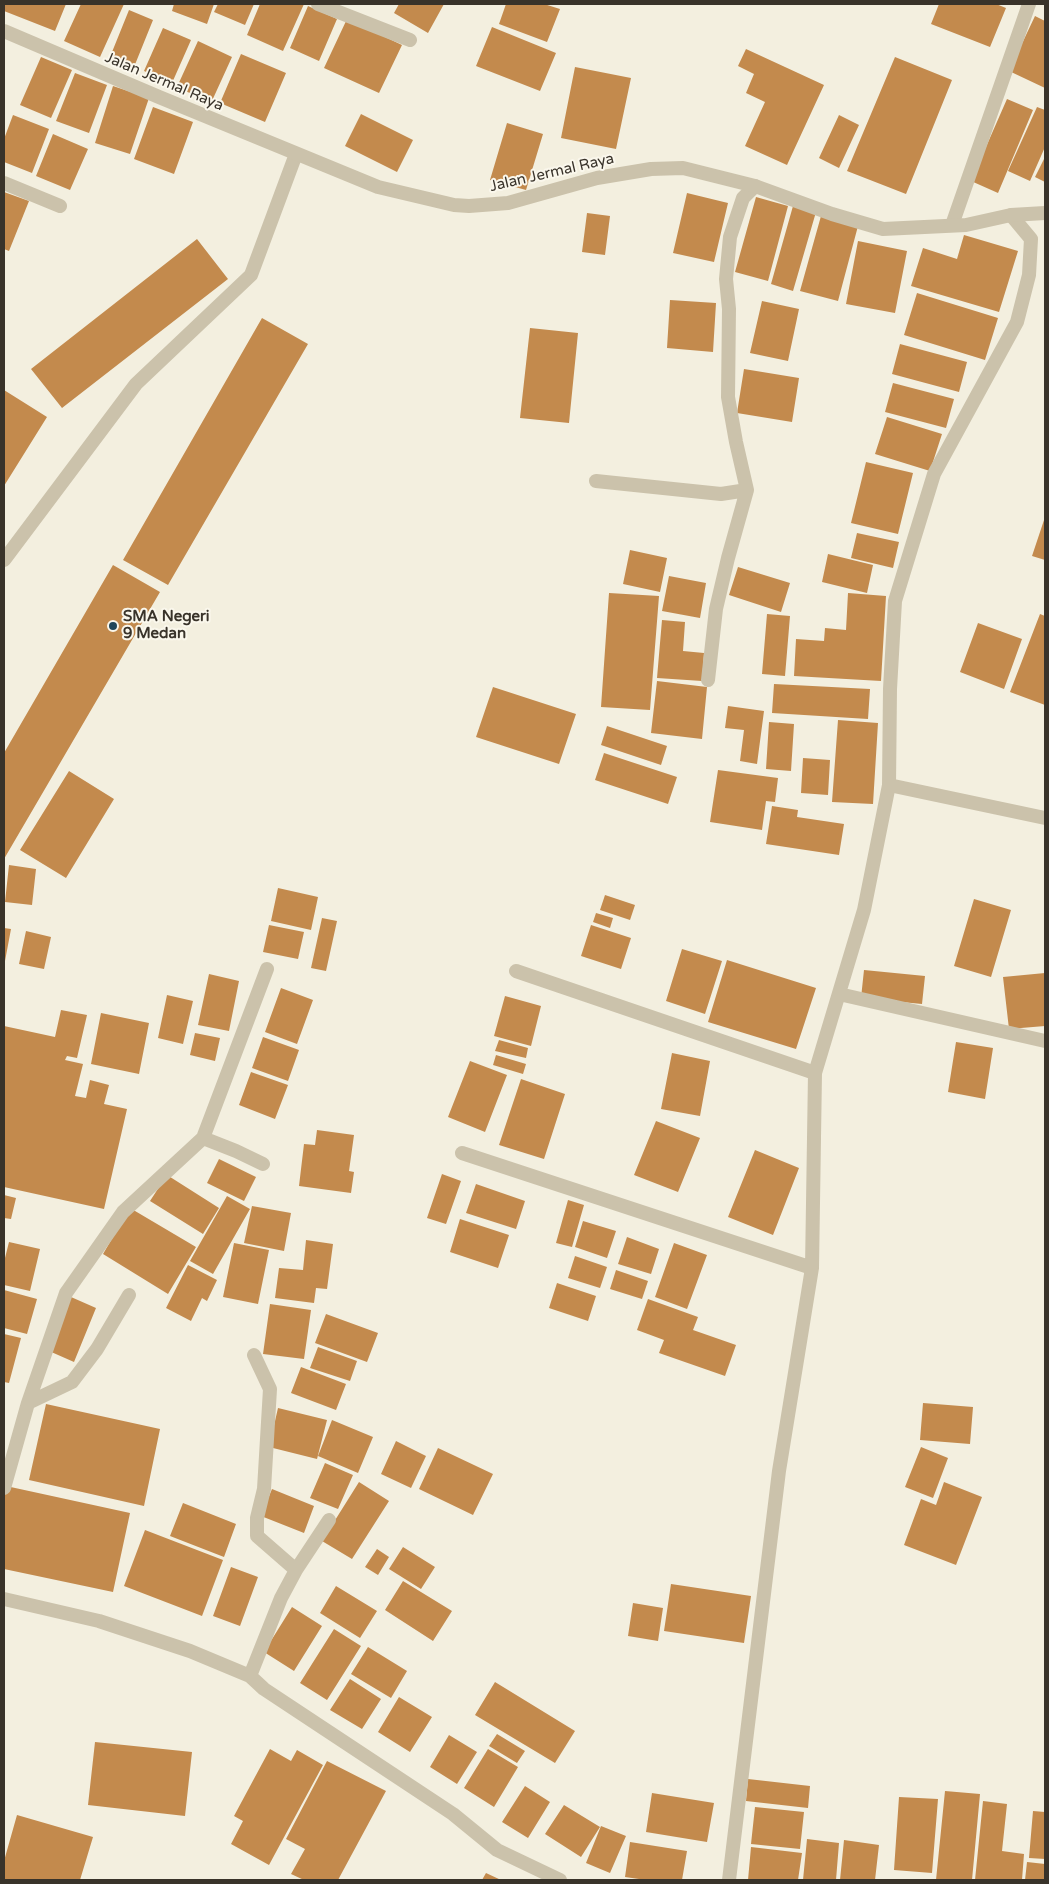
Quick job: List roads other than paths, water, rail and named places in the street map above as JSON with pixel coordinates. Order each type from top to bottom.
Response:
[{"type":"street","points":[[318,4],[410,40]]},
{"type":"street","points":[[952,225],[1029,4]]},
{"type":"street","name":"Jalan Jermal Raya","points":[[4,30],[378,187],[454,206],[508,203],[597,178],[651,169],[683,168],[755,186],[832,214],[883,228],[966,226],[1011,215],[1045,213]]},
{"type":"street","points":[[4,560],[136,384],[250,275],[296,154]]},
{"type":"street","points":[[4,183],[60,206]]},
{"type":"street","points":[[708,680],[716,609],[747,490],[728,397],[729,309],[726,280],[730,237],[743,198],[755,186]]},
{"type":"street","points":[[729,1880],[779,1471],[812,1268],[815,1073],[864,910],[889,784],[890,689],[895,601],[934,474],[1017,322],[1029,276],[1031,239],[1011,215]]},
{"type":"street","points":[[596,481],[721,494],[747,490]]},
{"type":"street","points":[[889,784],[1045,818]]},
{"type":"street","points":[[4,1488],[28,1403],[66,1293],[123,1212],[203,1138],[267,969]]},
{"type":"street","points":[[516,971],[815,1073]]},
{"type":"street","points":[[839,994],[1045,1041]]},
{"type":"street","points":[[203,1138],[263,1164]]},
{"type":"street","points":[[462,1153],[812,1268]]},
{"type":"street","points":[[28,1403],[72,1382],[97,1349],[128,1295]]},
{"type":"street","points":[[254,1355],[270,1389],[264,1489],[257,1518],[257,1536],[296,1570]]},
{"type":"street","points":[[250,1676],[281,1598],[296,1570],[329,1520]]},
{"type":"street","points":[[4,1598],[98,1621],[190,1651],[250,1676],[264,1689],[453,1814],[497,1850],[560,1880]]},
{"type":"place","name":"SMA Negeri 9 Medan","points":[[113,626]]}]
